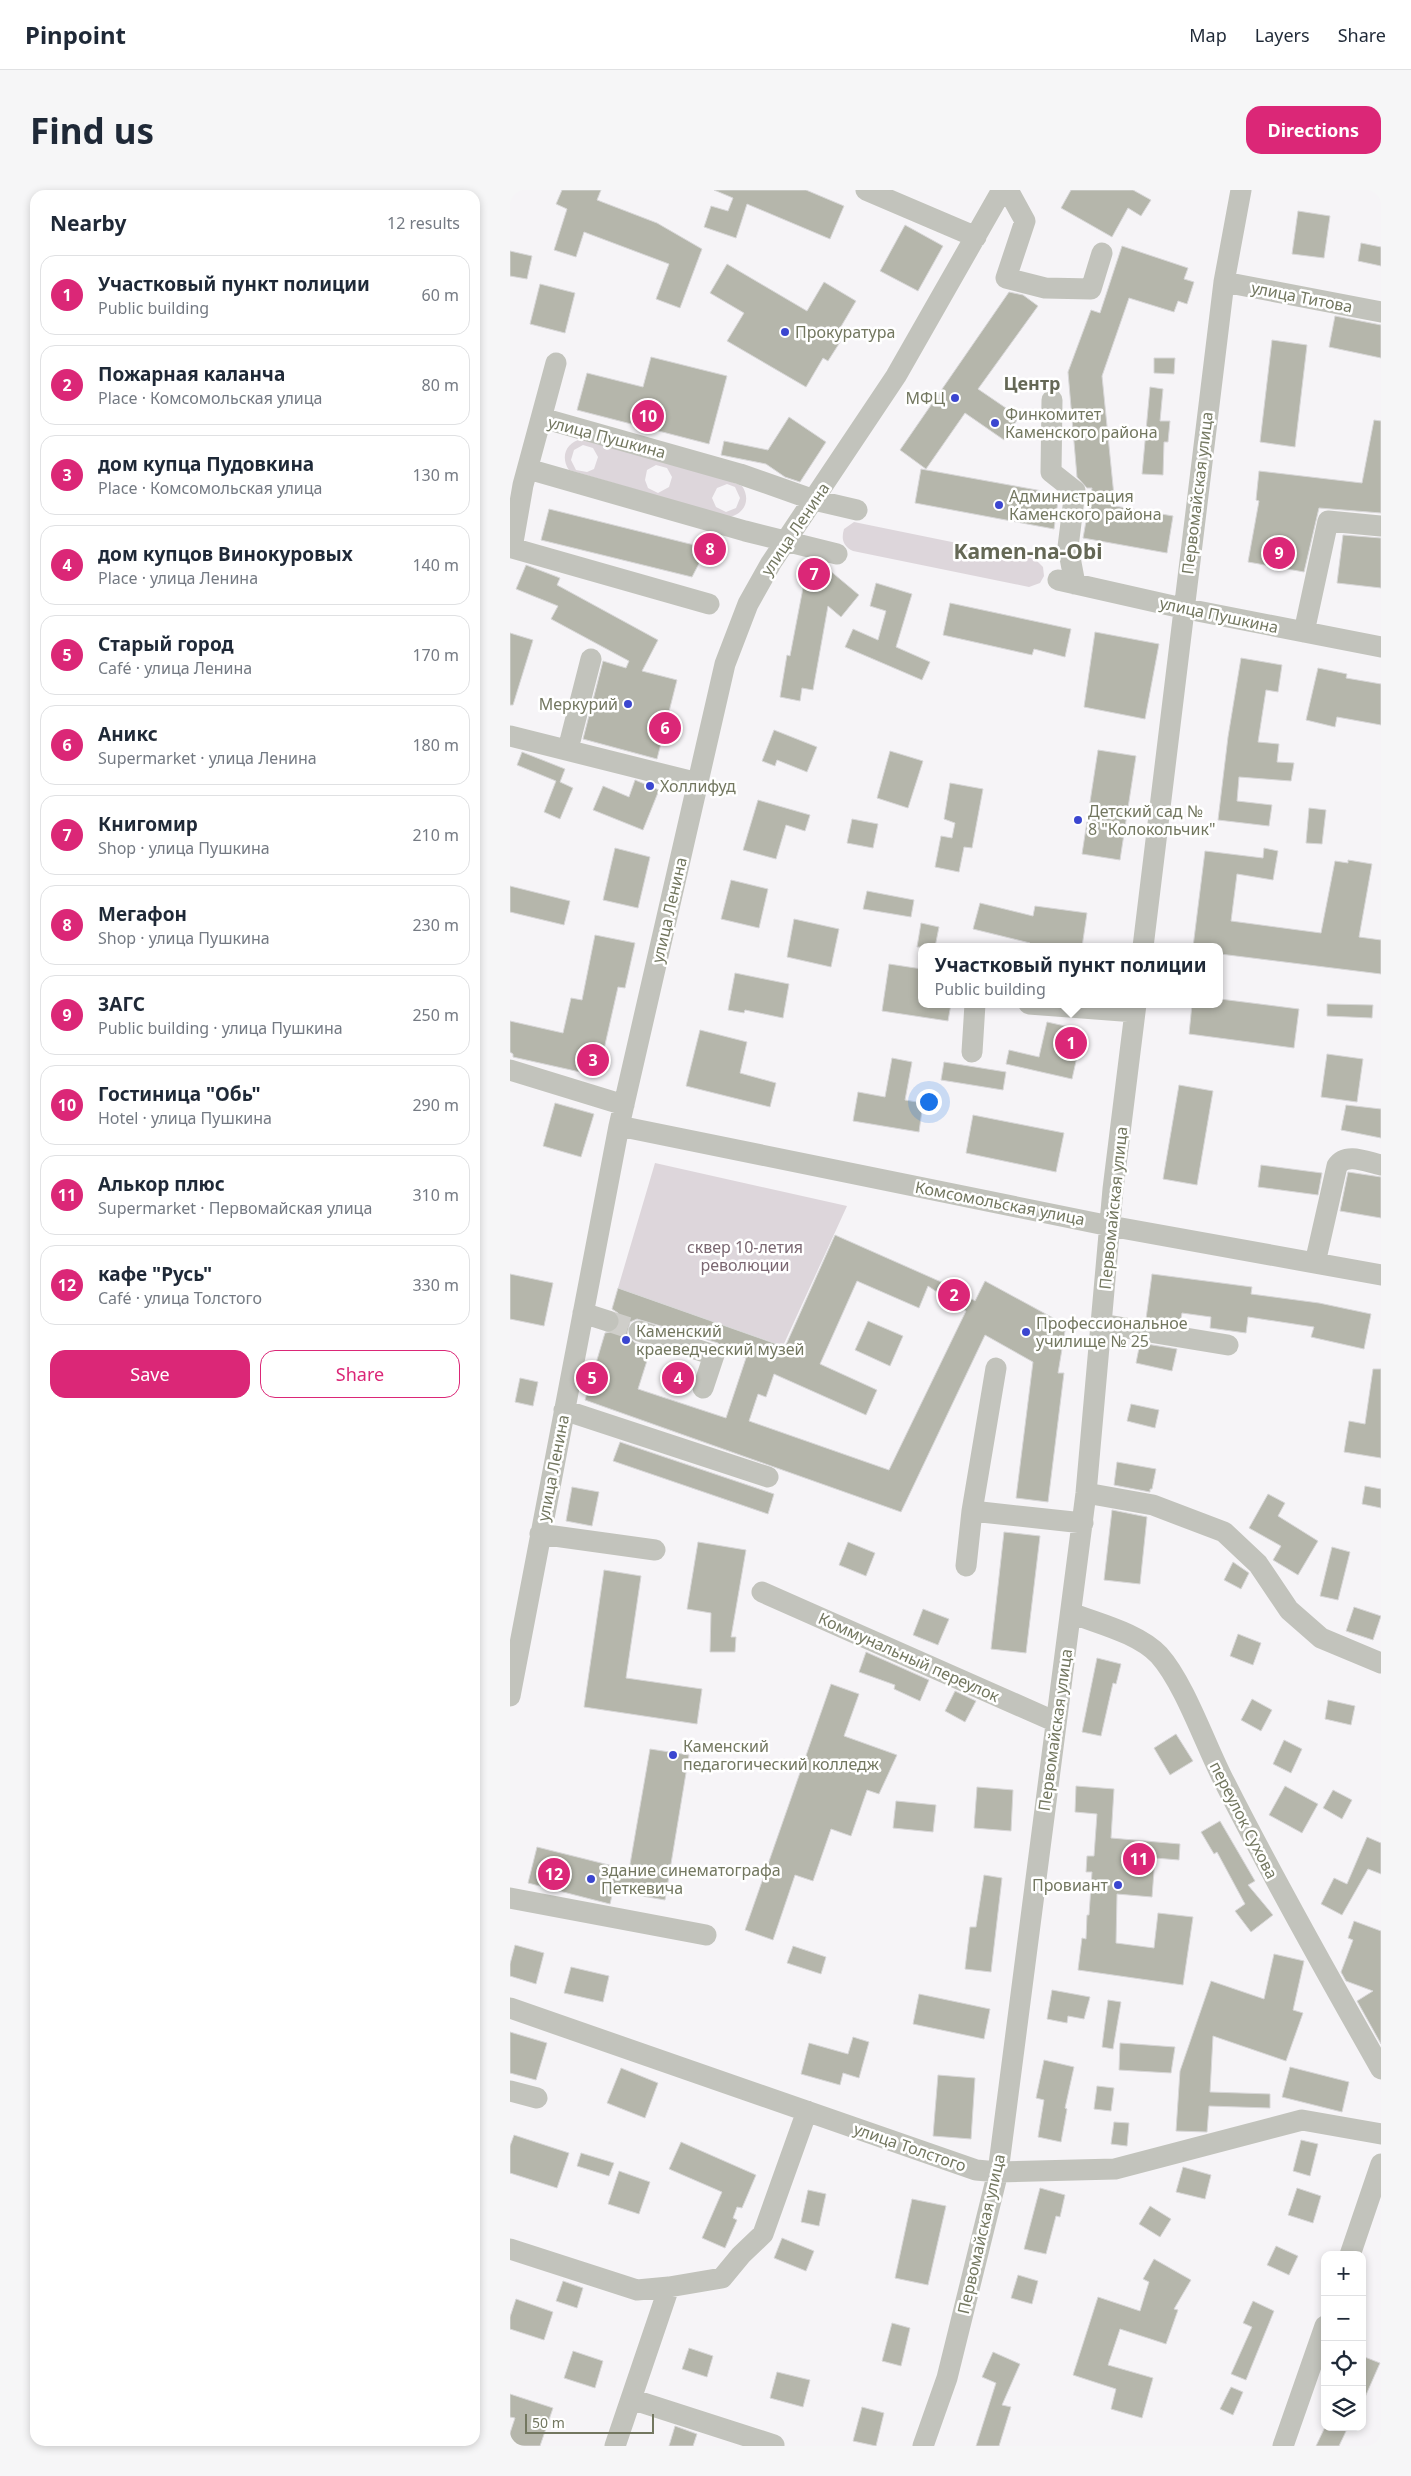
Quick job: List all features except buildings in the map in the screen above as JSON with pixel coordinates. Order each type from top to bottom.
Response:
[{"type":"street","points":[[866,190],[976,237]]},
{"type":"street","name":"улица Ленина","points":[[510,1696],[624,1105],[725,664],[748,604],[785,542],[896,376],[1002,190]]},
{"type":"street","points":[[1008,190],[1025,221],[1006,278],[1045,288],[1091,289],[1102,253]]},
{"type":"street","name":"Первомайская улица","points":[[1143,943],[1182,608],[1224,282],[1240,190]]},
{"type":"street","name":"улица Титова","points":[[1224,282],[1381,312]]},
{"type":"street","points":[[542,418],[556,363]]},
{"type":"street","name":"улица Пушкина","points":[[1052,400],[1051,472],[1075,491],[1068,547],[1067,582],[1182,608],[1381,647]]},
{"type":"street","name":"улица Пушкина","points":[[709,604],[512,548],[528,469],[542,418],[740,474],[814,500],[857,510]]},
{"type":"street","points":[[528,469],[785,542],[837,554]]},
{"type":"street","points":[[1304,632],[1328,521],[1381,526]]},
{"type":"street","points":[[568,749],[591,659]]},
{"type":"street","points":[[510,736],[698,783]]},
{"type":"street","points":[[972,1052],[975,1008]]},
{"type":"street","name":"Первомайская улица","points":[[923,2446],[946,2378],[998,2172],[1083,1523],[1110,1226],[1136,1008]]},
{"type":"street","points":[[510,1070],[624,1105]]},
{"type":"street","name":"Комсомольская улица","points":[[620,1126],[1110,1226],[1381,1275]]},
{"type":"street","points":[[1314,1263],[1337,1166],[1341,1160],[1348,1158],[1381,1165]]},
{"type":"street","points":[[583,1313],[608,1321]]},
{"type":"street","points":[[1101,1324],[1228,1345]]},
{"type":"street","points":[[639,1331],[714,1354],[703,1388]]},
{"type":"street","points":[[966,1566],[972,1511],[996,1368]]},
{"type":"street","points":[[564,1410],[768,1477]]},
{"type":"street","points":[[1086,1493],[1153,1505],[1224,1532],[1258,1564],[1290,1610],[1321,1638],[1381,1663]]},
{"type":"street","points":[[972,1511],[1083,1523]]},
{"type":"street","points":[[540,1534],[655,1550]]},
{"type":"street","name":"Коммунальный переулок","points":[[762,1592],[1056,1722]]},
{"type":"street","name":"переулок Сухова","points":[[1071,1613],[1140,1641],[1159,1655],[1174,1676],[1224,1782],[1284,1897],[1381,2069]]},
{"type":"street","points":[[510,1898],[706,1936]]},
{"type":"street","name":"улица Толстого","points":[[510,2008],[976,2170],[998,2172],[1115,2169],[1302,2120],[1381,2134]]},
{"type":"street","points":[[510,2091],[537,2098]]},
{"type":"street","points":[[510,2249],[637,2290],[669,2287],[722,2278],[741,2255],[763,2234],[807,2111]]},
{"type":"street","points":[[1351,2251],[1381,2164]]},
{"type":"street","points":[[616,2446],[669,2287]]},
{"type":"street","points":[[1283,2446],[1321,2337]]},
{"type":"street","points":[[631,2399],[774,2445]]},
{"type":"green space","points":[[582,439],[711,474],[742,486],[746,496],[745,505],[739,513],[729,517],[569,470],[566,465],[565,455],[568,447]],"holes":[[[583,445],[593,448],[598,457],[594,469],[587,472],[576,470],[571,460],[574,450]],[[656,465],[667,468],[672,477],[669,487],[658,493],[648,488],[645,480],[647,470]],[[727,484],[735,487],[740,498],[736,508],[726,512],[716,507],[712,498],[717,488]]]},
{"type":"green space","points":[[854,522],[1035,559],[1043,567],[1044,576],[1040,583],[1029,587],[853,551],[845,544],[843,536],[844,529]]},
{"type":"green space","name":"сквер 10-летия революции","points":[[655,1163],[847,1206],[783,1346],[618,1288]]},
{"type":"tunnel","points":[[608,1321],[639,1331]]},
{"type":"place","name":"Прокуратура","points":[[785,332]]},
{"type":"place","name":"МФЦ","points":[[955,398]]},
{"type":"place","name":"Гостиница \"Обь\"","points":[[648,416]]},
{"type":"place","name":"Финкомитет Каменского района","points":[[995,423]]},
{"type":"place","name":"Администрация Каменского района","points":[[999,505]]},
{"type":"place","name":"Мегафон","points":[[710,549]]},
{"type":"place","name":"ЗАГС","points":[[1279,553]]},
{"type":"place","name":"Книгомир","points":[[814,574]]},
{"type":"place","name":"Меркурий","points":[[628,704]]},
{"type":"place","name":"Аникс","points":[[665,728]]},
{"type":"place","name":"Холлифуд","points":[[650,786]]},
{"type":"place","name":"Детский сад № 8 \"Колокольчик\"","points":[[1078,820]]},
{"type":"place","name":"Участковый пункт полиции","points":[[1071,1043]]},
{"type":"place","name":"дом купца Пудовкина","points":[[593,1060]]},
{"type":"place","name":"Пожарная каланча","points":[[954,1295]]},
{"type":"place","name":"Профессиональное училище № 25","points":[[1026,1332]]},
{"type":"place","name":"Каменский краеведческий музей","points":[[626,1340]]},
{"type":"place","name":"Старый город","points":[[592,1378]]},
{"type":"place","name":"дом купцов Винокуровых","points":[[678,1378]]},
{"type":"place","name":"Каменский педагогический колледж","points":[[673,1755]]},
{"type":"place","name":"Алькор плюс","points":[[1139,1859]]},
{"type":"place","name":"кафе \"Русь\"","points":[[554,1874]]},
{"type":"place","name":"здание синематографа Петкевича","points":[[591,1879]]},
{"type":"place","name":"Провиант","points":[[1118,1885]]},
{"type":"district","name":"Центр","points":[[1032,383]]},
{"type":"district","name":"Kamen-na-Obi","points":[[1028,551]]}]
